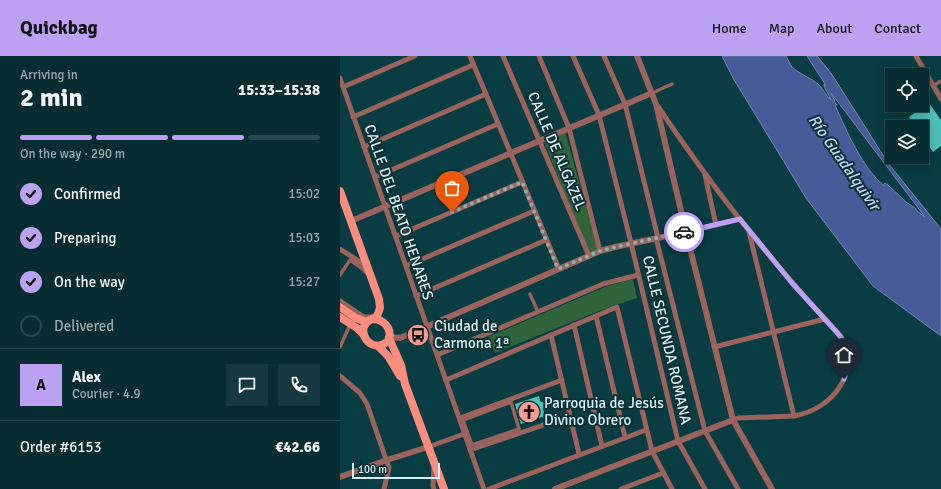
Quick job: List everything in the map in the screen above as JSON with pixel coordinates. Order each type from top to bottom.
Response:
[{"type":"main road","points":[[340,191],[379,299],[380,308],[376,319]]},
{"type":"main road","points":[[340,307],[356,318],[366,322]]},
{"type":"main road","points":[[340,317],[357,328],[364,335],[367,341],[378,346],[388,356],[405,384]]},
{"type":"main road","points":[[364,335],[366,322],[372,319],[376,319],[386,325],[390,333],[389,337],[401,366],[405,384],[444,489]]},
{"type":"main road","points":[[378,346],[386,343],[389,337]]},
{"type":"street","points":[[343,87],[416,56]]},
{"type":"street","points":[[470,56],[558,269]]},
{"type":"street","name":"CALLE DE ALGAZEL","points":[[503,56],[589,256]]},
{"type":"street","points":[[539,56],[569,128],[600,251]]},
{"type":"street","name":"CALLE SECUNDA ROMANA","points":[[573,56],[599,116],[678,441],[705,489]]},
{"type":"street","points":[[604,56],[625,104],[705,431],[738,489]]},
{"type":"street","points":[[637,56],[656,104],[733,420],[772,489]]},
{"type":"street","points":[[916,56],[941,99]]},
{"type":"street","points":[[353,117],[473,65]]},
{"type":"street","name":"CALLE DEL BEATO HENARES","points":[[340,78],[484,489]]},
{"type":"street","points":[[933,86],[941,82]]},
{"type":"street","points":[[351,221],[672,84]]},
{"type":"street","points":[[364,147],[486,94]]},
{"type":"street","points":[[555,489],[738,418],[794,416],[809,412],[825,403],[837,390],[846,373],[848,360],[847,353],[843,341],[838,333],[792,283],[740,219],[656,104]]},
{"type":"street","points":[[375,177],[498,124]]},
{"type":"street","points":[[664,137],[667,134],[675,132]]},
{"type":"street","points":[[705,172],[716,225]]},
{"type":"street","points":[[396,236],[522,182]]},
{"type":"street","points":[[406,266],[534,211]]},
{"type":"street","points":[[389,337],[400,338],[600,251],[740,219]]},
{"type":"street","points":[[748,229],[794,416]]},
{"type":"street","points":[[416,296],[546,240]]},
{"type":"street","points":[[340,249],[368,267]]},
{"type":"street","points":[[340,275],[350,260],[364,270],[378,303],[378,307],[374,314],[366,317],[340,300]]},
{"type":"street","points":[[437,356],[603,284],[638,275]]},
{"type":"street","points":[[530,294],[538,312]]},
{"type":"street","points":[[446,380],[617,307],[652,451],[672,489]]},
{"type":"street","points":[[596,316],[625,438]]},
{"type":"street","points":[[714,347],[825,319]]},
{"type":"street","points":[[574,325],[602,446]]},
{"type":"street","points":[[340,347],[349,327]]},
{"type":"street","points":[[551,335],[579,454]]},
{"type":"street","points":[[340,376],[360,392],[367,404],[389,468],[384,489]]},
{"type":"street","points":[[460,418],[562,380]]},
{"type":"street","points":[[511,402],[519,429],[472,445],[463,420],[511,402]]},
{"type":"street","points":[[470,450],[570,416]]},
{"type":"street","points":[[489,489],[646,430]]},
{"type":"street","points":[[340,477],[464,434]]},
{"type":"street","points":[[434,462],[434,489]]},
{"type":"street","points":[[621,489],[663,473]]},
{"type":"green space","points":[[565,131],[598,250],[588,253],[544,141]]},
{"type":"green space","points":[[633,279],[637,298],[609,307],[495,353],[488,337],[605,287]]},
{"type":"water","name":"Río Guadalquivir","points":[[722,56],[786,56],[792,67],[821,87],[831,100],[824,86],[825,84],[807,56],[817,56],[831,73],[885,158],[885,164],[889,164],[941,229],[941,336],[873,286],[806,198],[733,78]],"holes":[[[831,93],[925,217],[888,185],[885,183],[884,186],[869,169],[850,137]]]},
{"type":"building","points":[[929,103],[941,120],[941,146],[933,152],[929,146],[929,120],[911,120],[909,117],[916,112],[929,112]]},
{"type":"building","name":"Parroquia de Jesús Divino Obrero","points":[[539,396],[540,401],[545,404],[543,409],[545,416],[521,424],[515,404]]},
{"type":"way so far","points":[[452,212],[522,182],[558,269],[600,251],[684,232]]},
{"type":"place","name":"Ciudad de Carmona 1ª","points":[[418,335]]},
{"type":"place","name":"Parroquia de Jesús Divino Obrero","points":[[529,412]]},
{"type":"route","points":[[684,232],[740,219],[792,283],[841,337],[848,360],[848,366],[844,379]]}]
